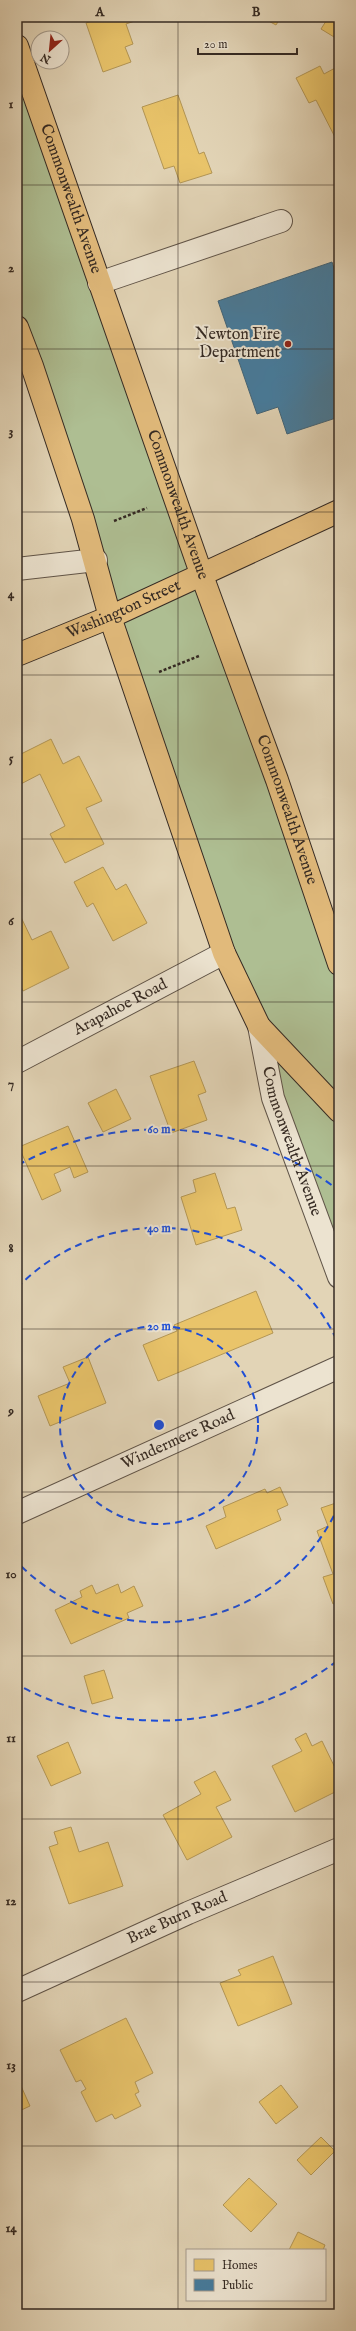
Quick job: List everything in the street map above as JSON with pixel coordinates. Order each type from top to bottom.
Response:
[{"type":"main road","name":"Commonwealth Avenue","points":[[17,46],[99,283],[277,780],[339,964]]},
{"type":"main road","name":"Commonwealth Avenue","points":[[17,326],[32,366],[96,560],[110,617],[224,953],[259,1026],[339,1111]]},
{"type":"main road","name":"Washington Street","points":[[17,655],[110,617],[202,573],[339,511]]},
{"type":"street","points":[[99,283],[281,221]]},
{"type":"street","points":[[17,569],[96,560]]},
{"type":"street","name":"Arapahoe Road","points":[[17,1062],[224,953]]},
{"type":"street","name":"Commonwealth Avenue","points":[[259,1026],[273,1098],[339,1277]]},
{"type":"street","name":"Windermere Road","points":[[17,1513],[339,1367]]},
{"type":"street","name":"Brae Burn Road","points":[[17,1992],[188,1913],[339,1849]]},
{"type":"path","points":[[114,521],[148,508]]},
{"type":"path","points":[[155,674],[199,656]]},
{"type":"green space","points":[[17,46],[339,964],[339,1275],[17,347]]},
{"type":"building: Homes","points":[[105,17],[146,17],[126,24],[133,44],[125,47],[131,62],[103,72],[86,23]]},
{"type":"building: Homes","points":[[261,17],[281,17],[276,25]]},
{"type":"building: Homes","points":[[326,17],[339,17],[339,40],[321,29],[328,18]]},
{"type":"building: Homes","points":[[320,66],[324,74],[337,67],[339,70],[339,145],[316,100],[309,103],[296,78]]},
{"type":"building: Homes","points":[[178,95],[199,154],[204,152],[212,173],[180,183],[174,166],[164,169],[142,107]]},
{"type":"building: Homes","points":[[51,739],[63,764],[79,756],[102,801],[86,808],[104,844],[65,863],[50,834],[65,826],[40,774],[17,786],[17,756]]},
{"type":"building: Homes","points":[[103,867],[116,890],[126,884],[147,923],[113,941],[93,903],[87,907],[74,882]]},
{"type":"building: Homes","points":[[19,913],[32,940],[51,931],[69,968],[23,991],[17,978],[17,914]]},
{"type":"building: Homes","points":[[194,1061],[206,1092],[198,1095],[207,1120],[171,1133],[150,1076]]},
{"type":"building: Homes","points":[[116,1089],[131,1119],[103,1132],[88,1103]]},
{"type":"building: Homes","points":[[68,1126],[88,1172],[74,1178],[70,1167],[54,1174],[61,1191],[42,1200],[19,1147]]},
{"type":"building: Homes","points":[[215,1173],[227,1209],[235,1207],[242,1230],[196,1245],[181,1197],[196,1192],[193,1180]]},
{"type":"building: Homes","points":[[256,1291],[273,1333],[158,1381],[143,1345],[177,1331],[174,1325]]},
{"type":"building: Homes","points":[[88,1357],[106,1403],[50,1426],[38,1396],[70,1383],[63,1367]]},
{"type":"building: Homes","points":[[280,1487],[288,1505],[277,1510],[281,1520],[216,1549],[206,1526],[226,1517],[223,1507],[265,1489],[267,1493]]},
{"type":"building: Homes","points":[[339,1502],[339,1601],[333,1604],[323,1577],[333,1574],[317,1531],[328,1526],[321,1508]]},
{"type":"building: Homes","points":[[118,1584],[121,1593],[134,1586],[143,1606],[127,1613],[129,1618],[71,1644],[55,1610],[82,1597],[80,1591],[92,1585],[96,1594]]},
{"type":"building: Homes","points":[[104,1670],[113,1698],[92,1704],[84,1676]]},
{"type":"building: Homes","points":[[306,1733],[312,1746],[322,1741],[339,1776],[339,1790],[295,1812],[272,1766],[302,1751],[295,1739]]},
{"type":"building: Homes","points":[[68,1742],[81,1773],[51,1786],[37,1756]]},
{"type":"building: Homes","points":[[215,1771],[231,1800],[216,1807],[232,1837],[187,1860],[163,1815],[201,1794],[194,1782]]},
{"type":"building: Homes","points":[[71,1827],[79,1852],[108,1842],[123,1886],[69,1904],[49,1847],[58,1844],[54,1832]]},
{"type":"building: Homes","points":[[273,1956],[292,2004],[238,2026],[220,1983],[241,1975],[238,1970]]},
{"type":"building: Homes","points":[[126,2018],[153,2073],[135,2082],[139,2092],[135,2094],[141,2106],[115,2119],[112,2114],[96,2122],[81,2092],[86,2089],[81,2080],[76,2082],[60,2050]]},
{"type":"building: Homes","points":[[17,2077],[30,2106],[17,2112]]},
{"type":"building: Homes","points":[[281,2085],[298,2107],[276,2124],[259,2102]]},
{"type":"building: Homes","points":[[321,2137],[335,2151],[311,2175],[297,2160]]},
{"type":"building: Homes","points":[[249,2178],[277,2204],[251,2232],[223,2205]]},
{"type":"building: Homes","points":[[298,2232],[325,2245],[323,2249],[290,2249]]},
{"type":"building: Public","points":[[332,262],[339,284],[339,417],[287,434],[278,407],[257,414],[218,301]]},
{"type":"place","name":"Newton Fire Department","points":[[288,344]]}]
